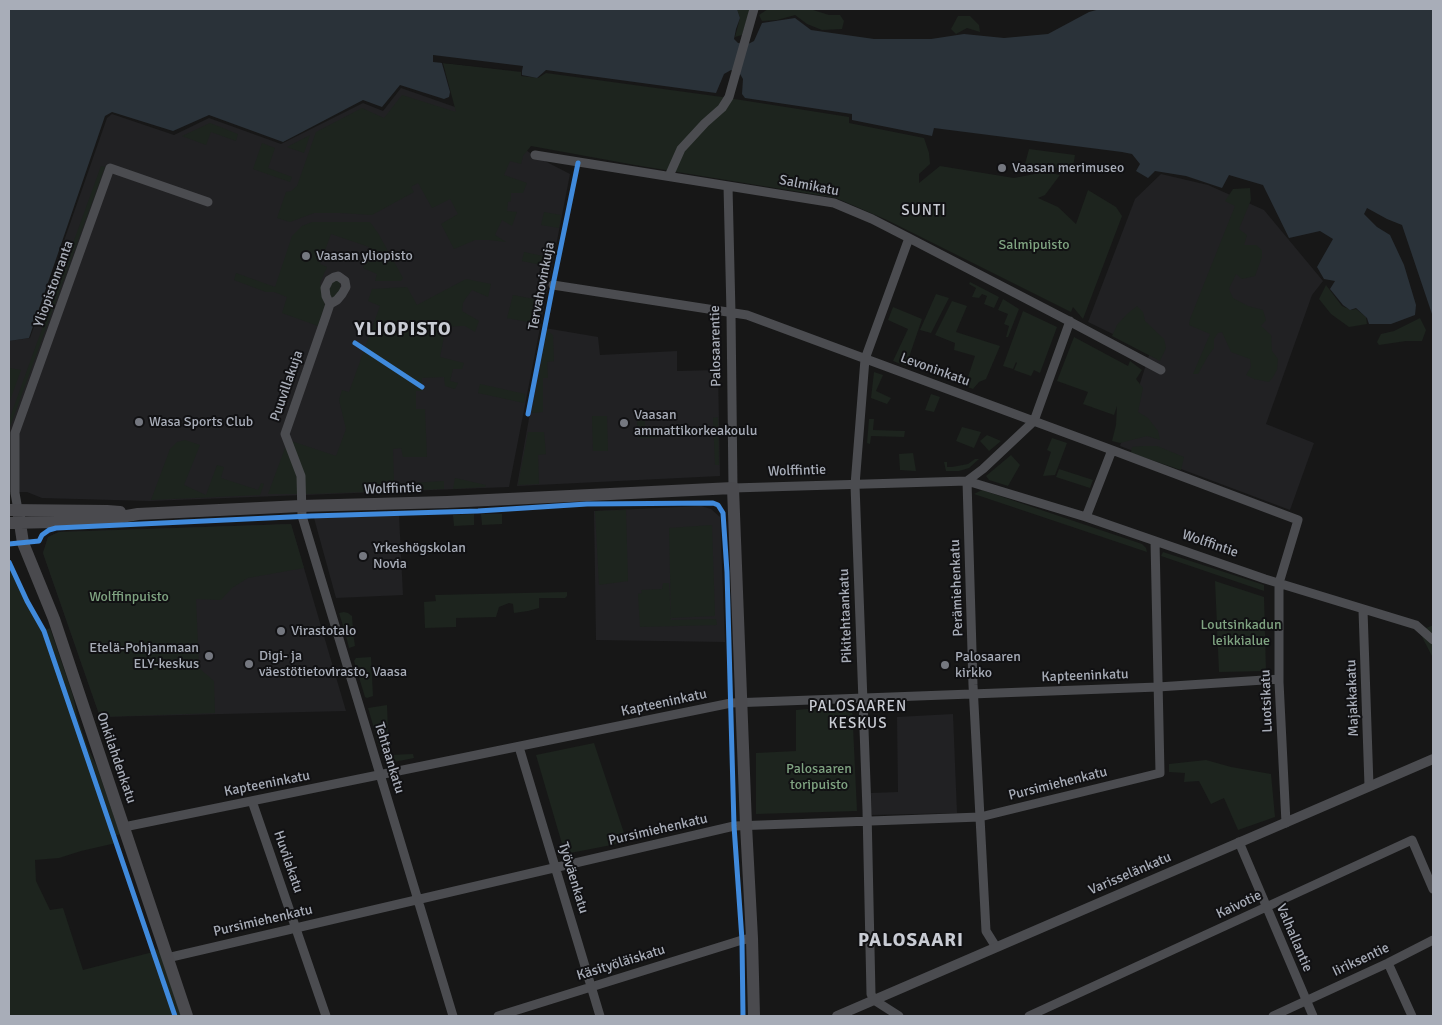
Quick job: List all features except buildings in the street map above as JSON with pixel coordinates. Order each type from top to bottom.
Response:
[{"type":"main road","name":"Wolffintie","points":[[14,516],[107,511],[135,514],[301,506],[447,502],[733,488]]},
{"type":"main road","name":"Palosaarentie","points":[[733,488],[754,1016]]},
{"type":"main road","name":"Onkilahdenkatu","points":[[14,516],[54,619],[187,1016]]},
{"type":"street","points":[[669,176],[681,149],[704,123],[722,108],[729,97],[754,9]]},
{"type":"street","name":"Salmikatu","points":[[535,155],[834,202],[909,238],[1161,370]]},
{"type":"street","name":"Yliopistonranta","points":[[14,516],[15,433],[110,168],[208,202]]},
{"type":"street","name":"Palosaarentie","points":[[728,186],[733,488]]},
{"type":"street","name":"Pikitehtaankatu","points":[[874,1000],[871,994],[868,820],[855,484],[865,359],[909,238]]},
{"type":"street","name":"Levoninkatu","points":[[553,285],[747,315],[1298,520]]},
{"type":"street","name":"Puuvillakuja","points":[[301,506],[300,476],[285,434],[330,304]]},
{"type":"street","points":[[967,481],[983,469],[1034,421],[1070,321]]},
{"type":"street","points":[[1086,517],[1112,450]]},
{"type":"street","name":"Wolffintie","points":[[733,488],[967,481],[1086,517],[1363,610],[1416,625],[1433,640]]},
{"type":"street","name":"Perämiehenkatu","points":[[967,481],[974,693],[986,931],[996,947]]},
{"type":"street","name":"Tehtaankatu","points":[[301,506],[304,523],[454,1016]]},
{"type":"street","name":"Luotsikatu","points":[[1286,822],[1279,679],[1279,582],[1298,520]]},
{"type":"street","points":[[1155,541],[1158,687]]},
{"type":"street","name":"Majakkakatu","points":[[1363,610],[1370,786]]},
{"type":"street","name":"Kapteeninkatu","points":[[124,827],[731,704],[1158,687],[1279,679]]},
{"type":"street","name":"Pursimiehenkatu","points":[[167,958],[734,826],[980,817],[1160,773],[1158,687]]},
{"type":"street","name":"Työväenkatu","points":[[518,747],[600,1016]]},
{"type":"street","name":"Varisselänkatu","points":[[837,1016],[1433,759]]},
{"type":"street","name":"Huvilakatu","points":[[252,801],[326,1016]]},
{"type":"street","name":"Kaivotie","points":[[1030,1016],[1412,840],[1433,889]]},
{"type":"street","name":"Valhallantie","points":[[1239,842],[1313,1016]]},
{"type":"street","name":"Käsityöläiskatu","points":[[498,1016],[752,938]]},
{"type":"street","name":"Iiriksentie","points":[[1273,1016],[1433,940]]},
{"type":"street","points":[[1388,963],[1412,1016]]},
{"type":"street","points":[[874,1000],[899,1016]]},
{"type":"shaded area","points":[[9,9],[737,9],[740,18],[734,39],[738,43],[748,44],[754,41],[762,23],[795,18],[811,30],[874,39],[931,39],[964,34],[1004,38],[1048,34],[1089,12],[1100,9],[1433,9],[1433,317],[1402,225],[1367,208],[1364,214],[1377,227],[1390,235],[1404,265],[1416,305],[1415,315],[1391,324],[1369,324],[1367,318],[1356,308],[1350,310],[1343,305],[1330,289],[1335,281],[1324,279],[1317,267],[1333,239],[1320,231],[1289,238],[1263,185],[1229,175],[1222,188],[1186,176],[1155,171],[1148,178],[1136,171],[1140,164],[1132,154],[1122,152],[934,128],[932,136],[852,120],[852,114],[745,98],[742,94],[743,79],[740,74],[731,70],[724,74],[716,93],[546,70],[537,78],[522,75],[522,71],[518,68],[441,60],[450,92],[449,97],[444,99],[400,85],[382,107],[363,100],[283,142],[209,115],[173,131],[112,112],[105,116],[29,338],[9,341]]},
{"type":"shaded area","name":"Vaasan yliopisto","points":[[401,88],[475,114],[533,155],[570,174],[509,487],[149,501],[42,498],[27,492],[9,492],[9,341],[30,338],[107,118],[112,114],[174,135],[209,118],[281,144],[363,103],[383,111]]},
{"type":"shaded area","points":[[1161,174],[1208,185],[1264,210],[1323,281],[1312,295],[1266,424],[1314,443],[1290,510],[1120,446],[1150,352],[1088,322],[1135,199]]},
{"type":"shaded area","name":"Vaasan ammattikorkeakoulu","points":[[545,328],[598,337],[600,355],[677,351],[677,371],[718,370],[720,476],[517,486]]},
{"type":"shaded area","points":[[701,506],[711,509],[720,517],[725,642],[596,640],[594,511]]},
{"type":"shaded area","name":"Yrkeshögskolan Novia","points":[[399,515],[403,595],[336,598],[314,518]]},
{"type":"shaded area","name":"Wolffinpuisto","points":[[291,524],[346,711],[100,717],[43,553],[48,537],[59,532]]},
{"type":"shaded area","points":[[953,714],[957,813],[872,815],[871,793],[898,792],[897,717]]},
{"type":"green space","points":[[737,9],[750,9],[742,35],[735,37],[740,18]]},
{"type":"green space","points":[[768,9],[810,9],[829,15],[840,15],[844,21],[842,29],[822,30],[807,24],[795,15],[777,20],[762,21],[759,15]]},
{"type":"green space","points":[[958,16],[970,16],[979,25],[980,32],[967,28],[956,34],[951,29]]},
{"type":"green space","name":"Salmipuisto","points":[[443,63],[521,72],[521,76],[538,78],[546,73],[722,97],[849,117],[849,123],[924,138],[930,164],[919,174],[919,183],[940,166],[1014,178],[1045,172],[1060,175],[1045,195],[1038,198],[1058,207],[1076,224],[1088,190],[1116,207],[1122,216],[1083,319],[1073,307],[1071,312],[887,220],[836,198],[531,146],[523,156],[521,164],[510,161],[504,175],[527,183],[523,193],[511,193],[511,201],[508,202],[507,211],[517,212],[512,226],[502,220],[495,235],[506,242],[475,240],[454,249],[441,224],[458,214],[450,199],[432,208],[418,183],[411,187],[414,192],[372,215],[314,213],[290,222],[277,218],[286,192],[291,191],[297,186],[316,132],[362,108],[384,118],[402,95],[456,112]]},
{"type":"green space","points":[[210,123],[238,134],[236,141],[211,132],[206,145],[182,136]]},
{"type":"green space","points":[[310,135],[304,153],[287,147]]},
{"type":"green space","points":[[262,143],[275,148],[268,168],[292,177],[290,182],[253,169]]},
{"type":"green space","points":[[1029,149],[1075,155],[1072,173],[1046,165],[1024,168]]},
{"type":"green space","points":[[101,166],[105,167],[10,427],[9,420]]},
{"type":"green space","points":[[1250,188],[1251,200],[1239,229],[1247,235],[1244,245],[1256,245],[1262,250],[1262,257],[1255,276],[1242,279],[1236,274],[1229,289],[1233,298],[1248,306],[1263,310],[1266,320],[1261,326],[1271,335],[1272,351],[1278,359],[1277,370],[1269,382],[1246,375],[1251,367],[1250,359],[1231,352],[1222,332],[1218,333],[1214,339],[1214,348],[1198,374],[1193,374],[1210,334],[1189,325],[1190,319],[1235,206],[1225,201],[1233,189]]},
{"type":"green space","points":[[544,212],[561,215],[559,228],[541,225]]},
{"type":"green space","points":[[312,222],[370,222],[403,278],[401,281],[375,281],[377,274],[363,268],[369,247],[331,234],[320,264],[327,267],[320,283],[325,304],[318,326],[282,313],[287,297],[274,292],[266,292],[234,280],[236,273],[275,287],[292,236],[302,226]]},
{"type":"green space","points":[[524,252],[552,258],[551,267],[522,261]]},
{"type":"green space","points":[[466,279],[491,284],[488,297],[472,290],[463,303],[462,311],[479,321],[475,332],[465,326],[446,327],[440,357],[464,363],[462,369],[453,369],[450,381],[458,383],[455,389],[445,386],[444,377],[422,378],[422,391],[416,391],[416,409],[425,409],[427,457],[403,457],[401,448],[393,449],[394,484],[444,481],[444,489],[268,494],[288,440],[336,456],[346,429],[339,400],[342,390],[349,392],[380,306],[368,301],[372,289],[407,287],[417,305]]},
{"type":"green space","points":[[334,280],[340,282],[340,292],[332,299],[328,294]]},
{"type":"green space","points":[[970,282],[999,297],[994,308],[984,304],[987,296],[982,294],[979,298],[972,297],[976,288],[969,284]]},
{"type":"green space","points":[[1326,285],[1342,306],[1351,310],[1356,309],[1366,317],[1367,324],[1349,327],[1331,314],[1319,299]]},
{"type":"green space","points":[[936,294],[949,298],[931,333],[920,330]]},
{"type":"green space","points":[[513,295],[544,301],[539,324],[507,318]]},
{"type":"green space","points":[[1003,299],[1019,309],[1008,337],[1006,337],[1009,326],[1004,324],[1008,314],[998,310]]},
{"type":"green space","points":[[952,301],[967,306],[956,332],[1000,346],[986,379],[979,382],[973,389],[965,386],[975,356],[954,350],[955,343],[935,335]]},
{"type":"green space","points":[[1137,306],[1143,312],[1145,321],[1164,339],[1166,348],[1160,361],[1112,336],[1117,325]]},
{"type":"green space","points":[[893,307],[922,319],[906,366],[893,361],[908,329],[888,320]]},
{"type":"green space","points":[[1023,311],[1057,327],[1040,373],[1034,370],[1031,376],[1014,370],[1016,362],[1013,369],[1003,366]]},
{"type":"green space","points":[[1420,318],[1426,330],[1422,341],[1379,345],[1377,342],[1381,334],[1394,331]]},
{"type":"green space","points":[[547,330],[553,335],[554,361],[547,362],[548,378],[543,378],[543,412],[532,413]]},
{"type":"green space","points":[[1074,337],[1128,366],[1130,361],[1142,370],[1136,379],[1143,388],[1138,412],[1148,418],[1158,431],[1160,440],[1147,436],[1120,443],[1112,441],[1116,425],[1117,406],[1114,415],[1083,404],[1088,392],[1057,381]]},
{"type":"green space","points":[[9,368],[21,370],[9,403]]},
{"type":"green space","points":[[874,372],[883,375],[876,391],[891,398],[887,404],[871,398]]},
{"type":"green space","points":[[480,384],[525,394],[524,403],[478,393]]},
{"type":"green space","points":[[931,394],[940,397],[934,412],[925,410]]},
{"type":"green space","points":[[592,416],[607,416],[608,451],[593,451]]},
{"type":"green space","points":[[718,417],[719,465],[715,465],[713,418]]},
{"type":"green space","points":[[869,419],[874,419],[873,430],[905,431],[904,437],[871,436],[870,444],[867,443]]},
{"type":"green space","points":[[645,420],[645,431],[657,430],[658,438],[638,438],[637,421]]},
{"type":"green space","points":[[962,427],[981,432],[974,448],[956,441]]},
{"type":"green space","points":[[528,432],[544,432],[546,454],[538,455],[539,484],[518,485]]},
{"type":"green space","points":[[987,435],[1001,441],[989,451],[980,441]]},
{"type":"green space","points":[[1052,438],[1067,443],[1055,475],[1043,476],[1051,452],[1047,450]]},
{"type":"green space","points":[[185,440],[200,445],[184,485],[206,495],[217,465],[224,467],[221,478],[258,490],[261,483],[264,484],[260,495],[151,500],[170,449],[177,442]]},
{"type":"green space","points":[[1157,446],[1184,457],[1181,470],[1131,453],[1132,447]]},
{"type":"green space","points":[[913,453],[916,471],[900,470],[899,454]]},
{"type":"green space","points":[[1011,455],[1020,465],[1008,486],[989,480],[986,476]]},
{"type":"green space","points":[[975,459],[979,459],[969,468],[959,471],[946,471],[944,462],[947,462],[947,467],[952,467],[968,464]]},
{"type":"green space","points":[[1059,469],[1093,480],[1090,488],[1056,477]]},
{"type":"green space","points":[[455,478],[486,485],[485,487],[453,489]]},
{"type":"green space","points":[[982,490],[1142,544],[1147,552],[974,494]]},
{"type":"green space","points":[[626,510],[628,581],[599,585],[595,511]]},
{"type":"green space","points":[[474,514],[474,525],[454,526],[453,515]]},
{"type":"green space","points":[[481,514],[502,514],[502,524],[482,525]]},
{"type":"green space","name":"Wolffinpuisto","points":[[291,524],[304,568],[248,578],[232,588],[221,600],[196,599],[199,668],[214,681],[215,713],[100,717],[43,553],[48,537],[59,532]]},
{"type":"green space","points":[[712,525],[715,616],[671,618],[669,528]]},
{"type":"green space","points":[[1163,552],[1264,585],[1264,591],[1161,556]]},
{"type":"green space","points":[[9,562],[27,601],[44,631],[116,843],[59,858],[35,860],[36,881],[50,910],[63,908],[83,970],[153,952],[175,1016],[9,1016]]},
{"type":"green space","name":"Loutsinkadun leikkialue","points":[[1215,581],[1264,597],[1266,671],[1219,672]]},
{"type":"green space","points":[[663,583],[669,583],[671,620],[716,619],[717,625],[640,627],[638,594],[642,593],[641,590],[662,589]]},
{"type":"green space","points":[[567,592],[565,598],[539,598],[539,608],[528,611],[514,613],[513,604],[509,603],[499,607],[496,617],[456,618],[456,627],[425,628],[424,602],[436,601],[435,595]]},
{"type":"green space","points":[[344,612],[352,616],[353,629],[344,629],[339,613]]},
{"type":"green space","points":[[1433,626],[1433,658],[1419,631]]},
{"type":"green space","points":[[50,628],[73,696],[78,719],[120,834],[118,835],[116,835],[46,630]]},
{"type":"green space","points":[[345,632],[353,632],[355,646],[349,648]]},
{"type":"green space","points":[[371,657],[373,696],[367,698],[365,697],[354,661],[356,658]]},
{"type":"green space","points":[[387,705],[389,755],[413,754],[414,758],[389,763],[383,759],[368,708]]},
{"type":"green space","name":"Palosaaren toripuisto","points":[[852,705],[857,811],[756,814],[756,753],[796,751],[796,710]]},
{"type":"green space","points":[[594,743],[627,842],[565,854],[536,755]]},
{"type":"green space","points":[[1206,760],[1231,767],[1271,774],[1275,817],[1238,830],[1224,798],[1211,804],[1199,781],[1184,782],[1185,773],[1169,772],[1169,764]]},
{"type":"green space","points":[[156,949],[160,952],[181,1016],[177,1016]]},
{"type":"pier","points":[[433,55],[523,66],[522,71],[433,62]]},
{"type":"cycle path","name":"Tervahovinkuja","points":[[528,414],[578,163]]},
{"type":"cycle path","points":[[355,343],[422,387]]},
{"type":"cycle path","points":[[9,544],[39,541],[42,535],[56,528],[311,516],[478,511],[587,504],[713,503],[718,505],[723,513],[727,572],[734,826],[742,940],[743,1016]]},
{"type":"cycle path","points":[[9,562],[27,601],[44,631],[175,1016]]},
{"type":"place","name":"Vaasan merimuseo","points":[[1002,168]]},
{"type":"place","name":"Vaasan yliopisto","points":[[306,256]]},
{"type":"place","name":"Wasa Sports Club","points":[[139,422]]},
{"type":"place","name":"Vaasan ammattikorkeakoulu","points":[[624,423]]},
{"type":"place","name":"Yrkeshögskolan Novia","points":[[363,556]]},
{"type":"place","name":"Virastotalo","points":[[281,631]]},
{"type":"place","name":"Etelä-Pohjanmaan ELY-keskus","points":[[209,656]]},
{"type":"place","name":"Digi- ja väestötietovirasto, Vaasa","points":[[249,664]]},
{"type":"place","name":"Palosaaren kirkko","points":[[945,665]]},
{"type":"district","name":"SUNTI","points":[[924,211]]},
{"type":"district","name":"YLIOPISTO","points":[[403,330]]},
{"type":"district","name":"PALOSAAREN KESKUS","points":[[858,716]]},
{"type":"district","name":"PALOSAARI","points":[[911,941]]}]
